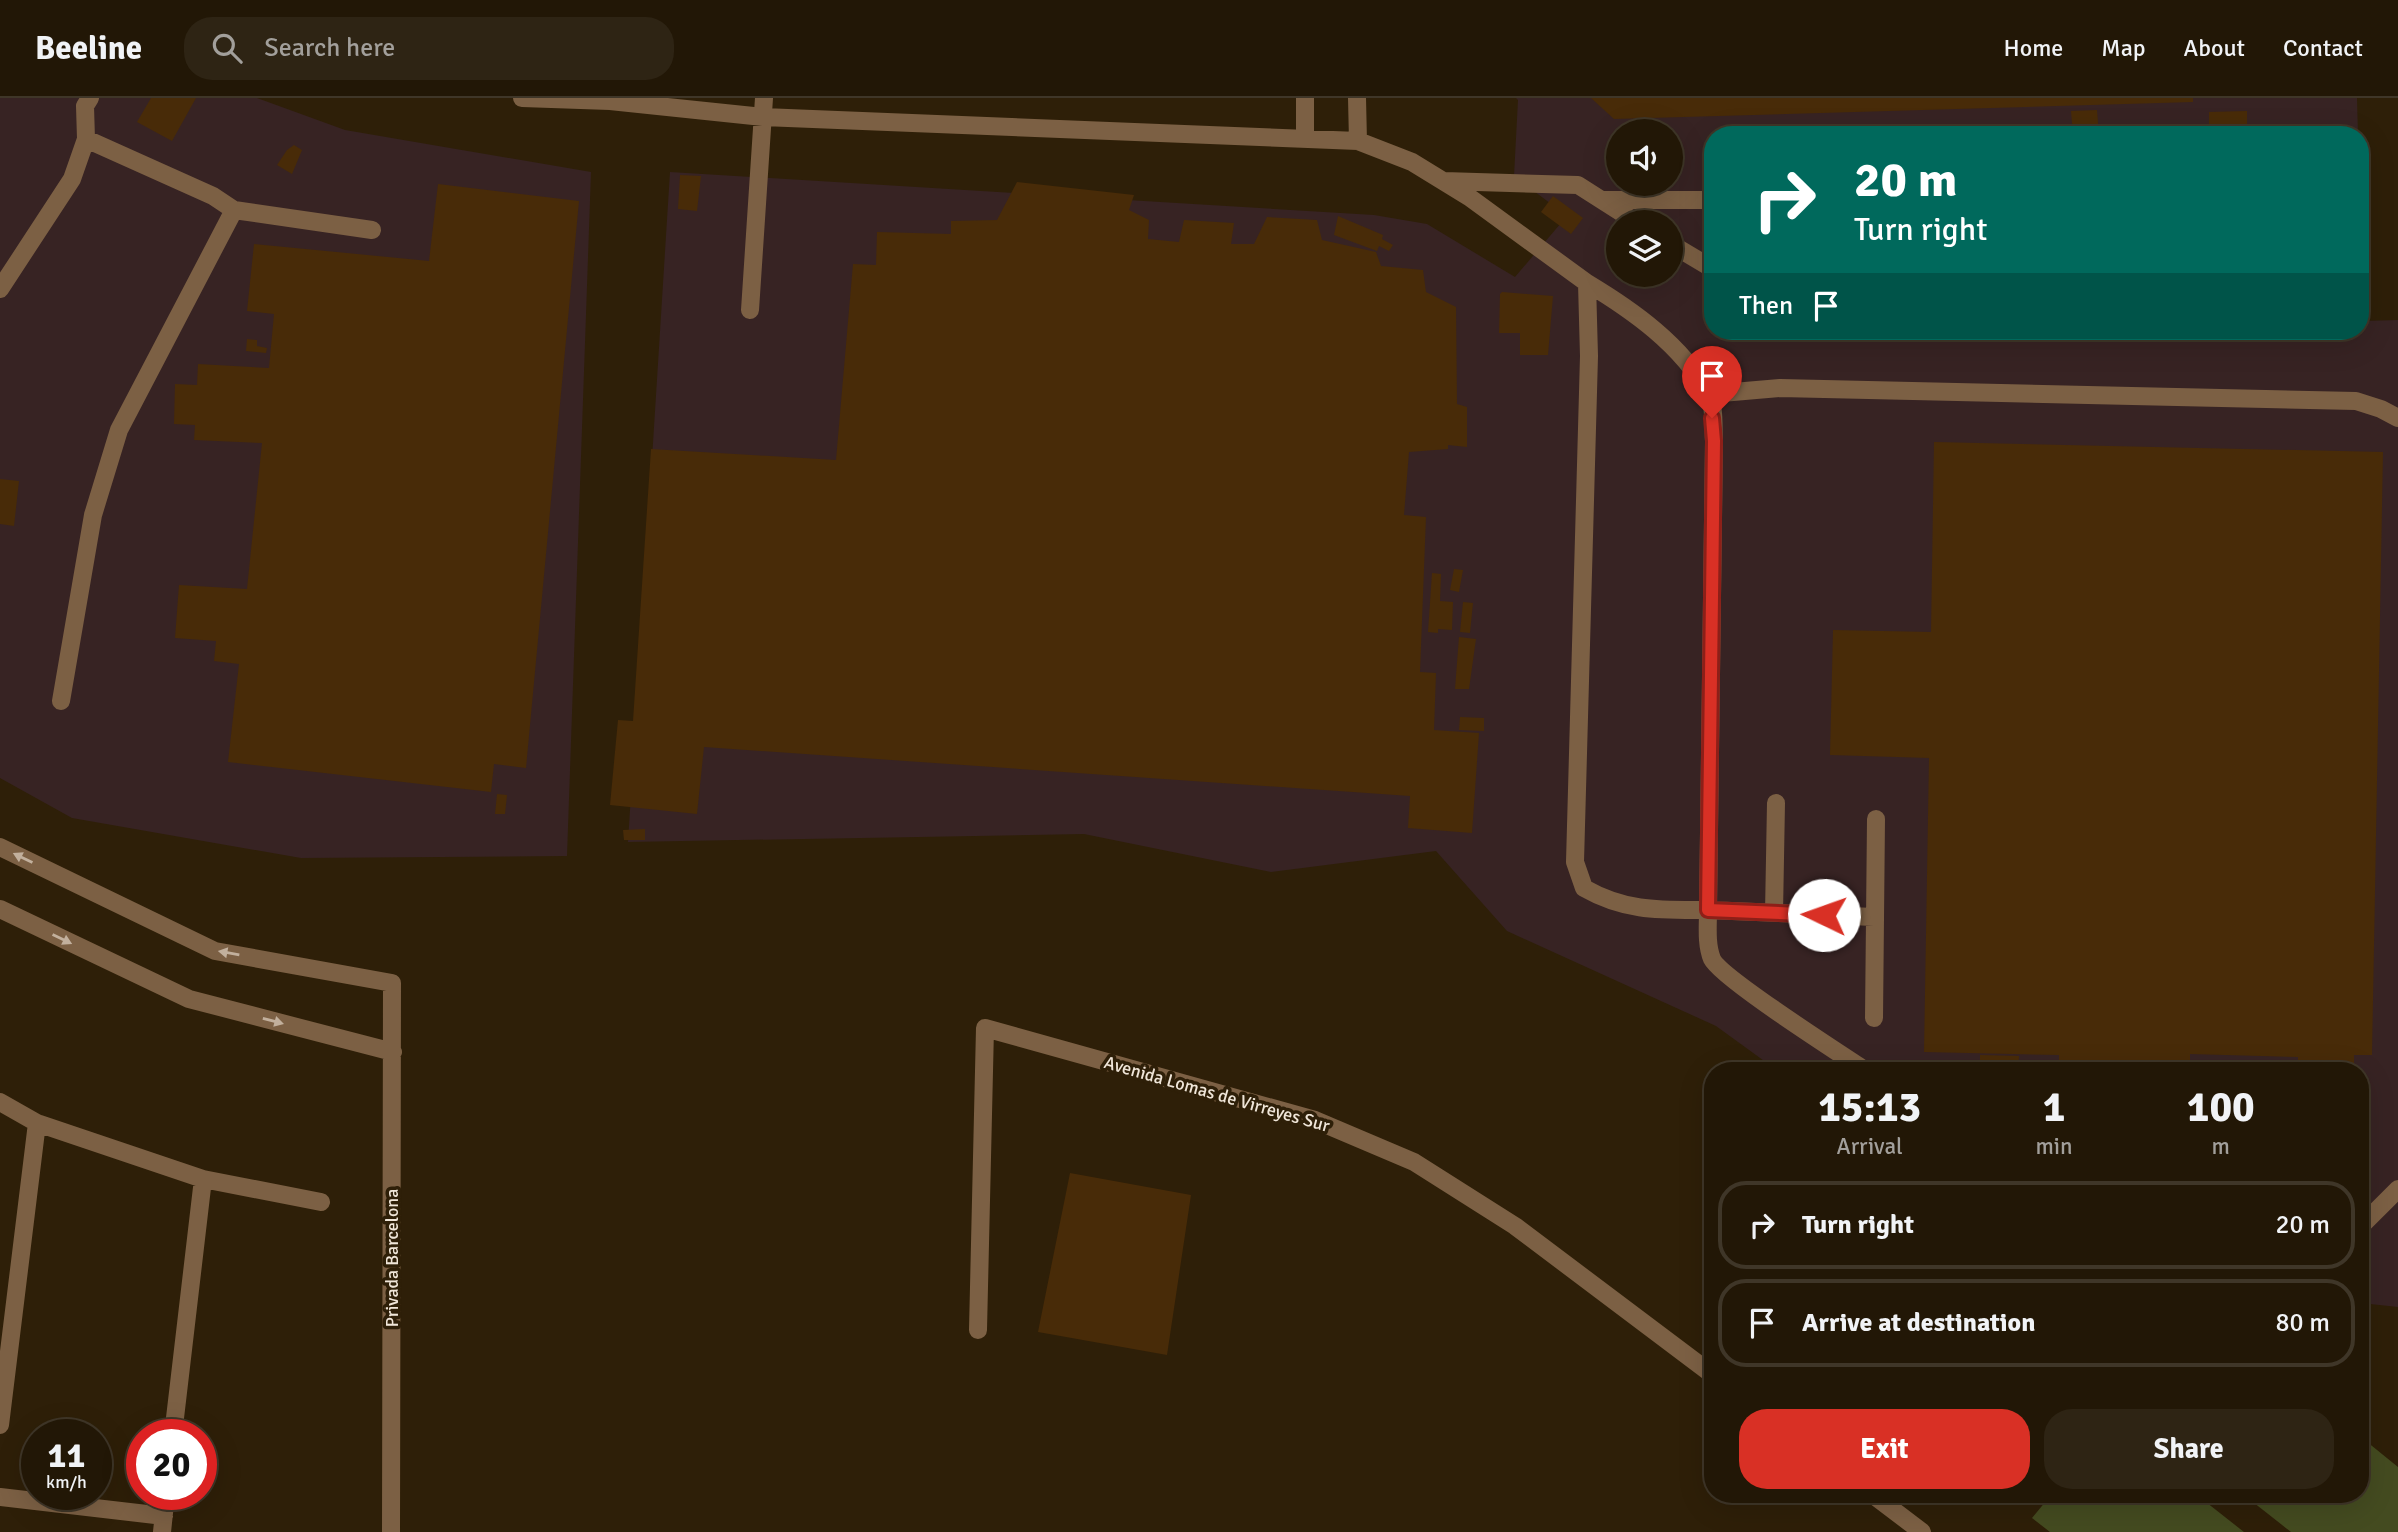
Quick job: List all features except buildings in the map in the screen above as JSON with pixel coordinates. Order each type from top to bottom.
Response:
[{"type":"street","points":[[522,98],[610,100],[763,117],[1359,141],[1412,162],[1444,181],[1587,283],[1631,309],[1683,360],[1710,394],[1714,441],[1708,943],[1713,961],[1733,979],[1853,1062]]},
{"type":"street","points":[[750,310],[764,98]]},
{"type":"street","points":[[1305,98],[1305,139]]},
{"type":"street","points":[[1357,98],[1359,141]]},
{"type":"street","points":[[0,289],[72,179],[86,139],[83,101]]},
{"type":"street","points":[[86,139],[213,196],[234,210],[372,230]]},
{"type":"street","points":[[1444,181],[1578,185],[1617,210]]},
{"type":"street","points":[[1602,200],[1704,200]]},
{"type":"street","points":[[61,701],[93,515],[118,430],[234,210]]},
{"type":"street","points":[[1683,251],[1704,264]]},
{"type":"street","points":[[1587,283],[1589,356],[1575,862],[1584,888],[1611,903],[1661,910],[1874,917]]},
{"type":"street","points":[[1710,394],[1780,388],[2356,401],[2398,418]]},
{"type":"street","points":[[1774,913],[1776,803]]},
{"type":"street","points":[[1874,1018],[1876,819]]},
{"type":"street","name":"Privada Barcelona","points":[[0,847],[215,951],[392,983],[391,1532]]},
{"type":"street","points":[[0,909],[189,999],[393,1052]]},
{"type":"street","name":"Avenida Lomas de Virreyes Sur","points":[[978,1330],[985,1028],[1315,1120],[1414,1162],[1514,1226],[1704,1368]]},
{"type":"street","points":[[0,1102],[37,1123],[203,1179],[321,1202]]},
{"type":"street","points":[[0,1424],[37,1123]]},
{"type":"street","points":[[175,1419],[203,1179]]},
{"type":"street","points":[[2369,1218],[2398,1189]]},
{"type":"street","points":[[0,1497],[163,1524]]},
{"type":"street","points":[[1884,1503],[1922,1532]]},
{"type":"shaded area","points":[[0,98],[257,98],[345,130],[591,172],[567,856],[301,858],[72,818],[0,778]]},
{"type":"shaded area","points":[[1516,98],[2357,98],[2358,126],[1704,126],[1704,340],[2369,340],[2369,321],[2398,320],[2398,1307],[2369,1304],[2369,1062],[1766,1062],[1716,1026],[1507,931],[1436,851],[1271,872],[1084,834],[628,842],[670,172],[1374,215],[1427,224],[1515,277],[1567,216],[1514,176]]},
{"type":"green space","points":[[2369,1443],[2398,1467],[2398,1532],[2291,1532],[2254,1503],[2369,1503]]},
{"type":"green space","points":[[2044,1503],[2207,1503],[2244,1532],[2050,1532],[2032,1518]]},
{"type":"route","points":[[1712,418],[1714,441],[1708,910],[1824,915]]}]
